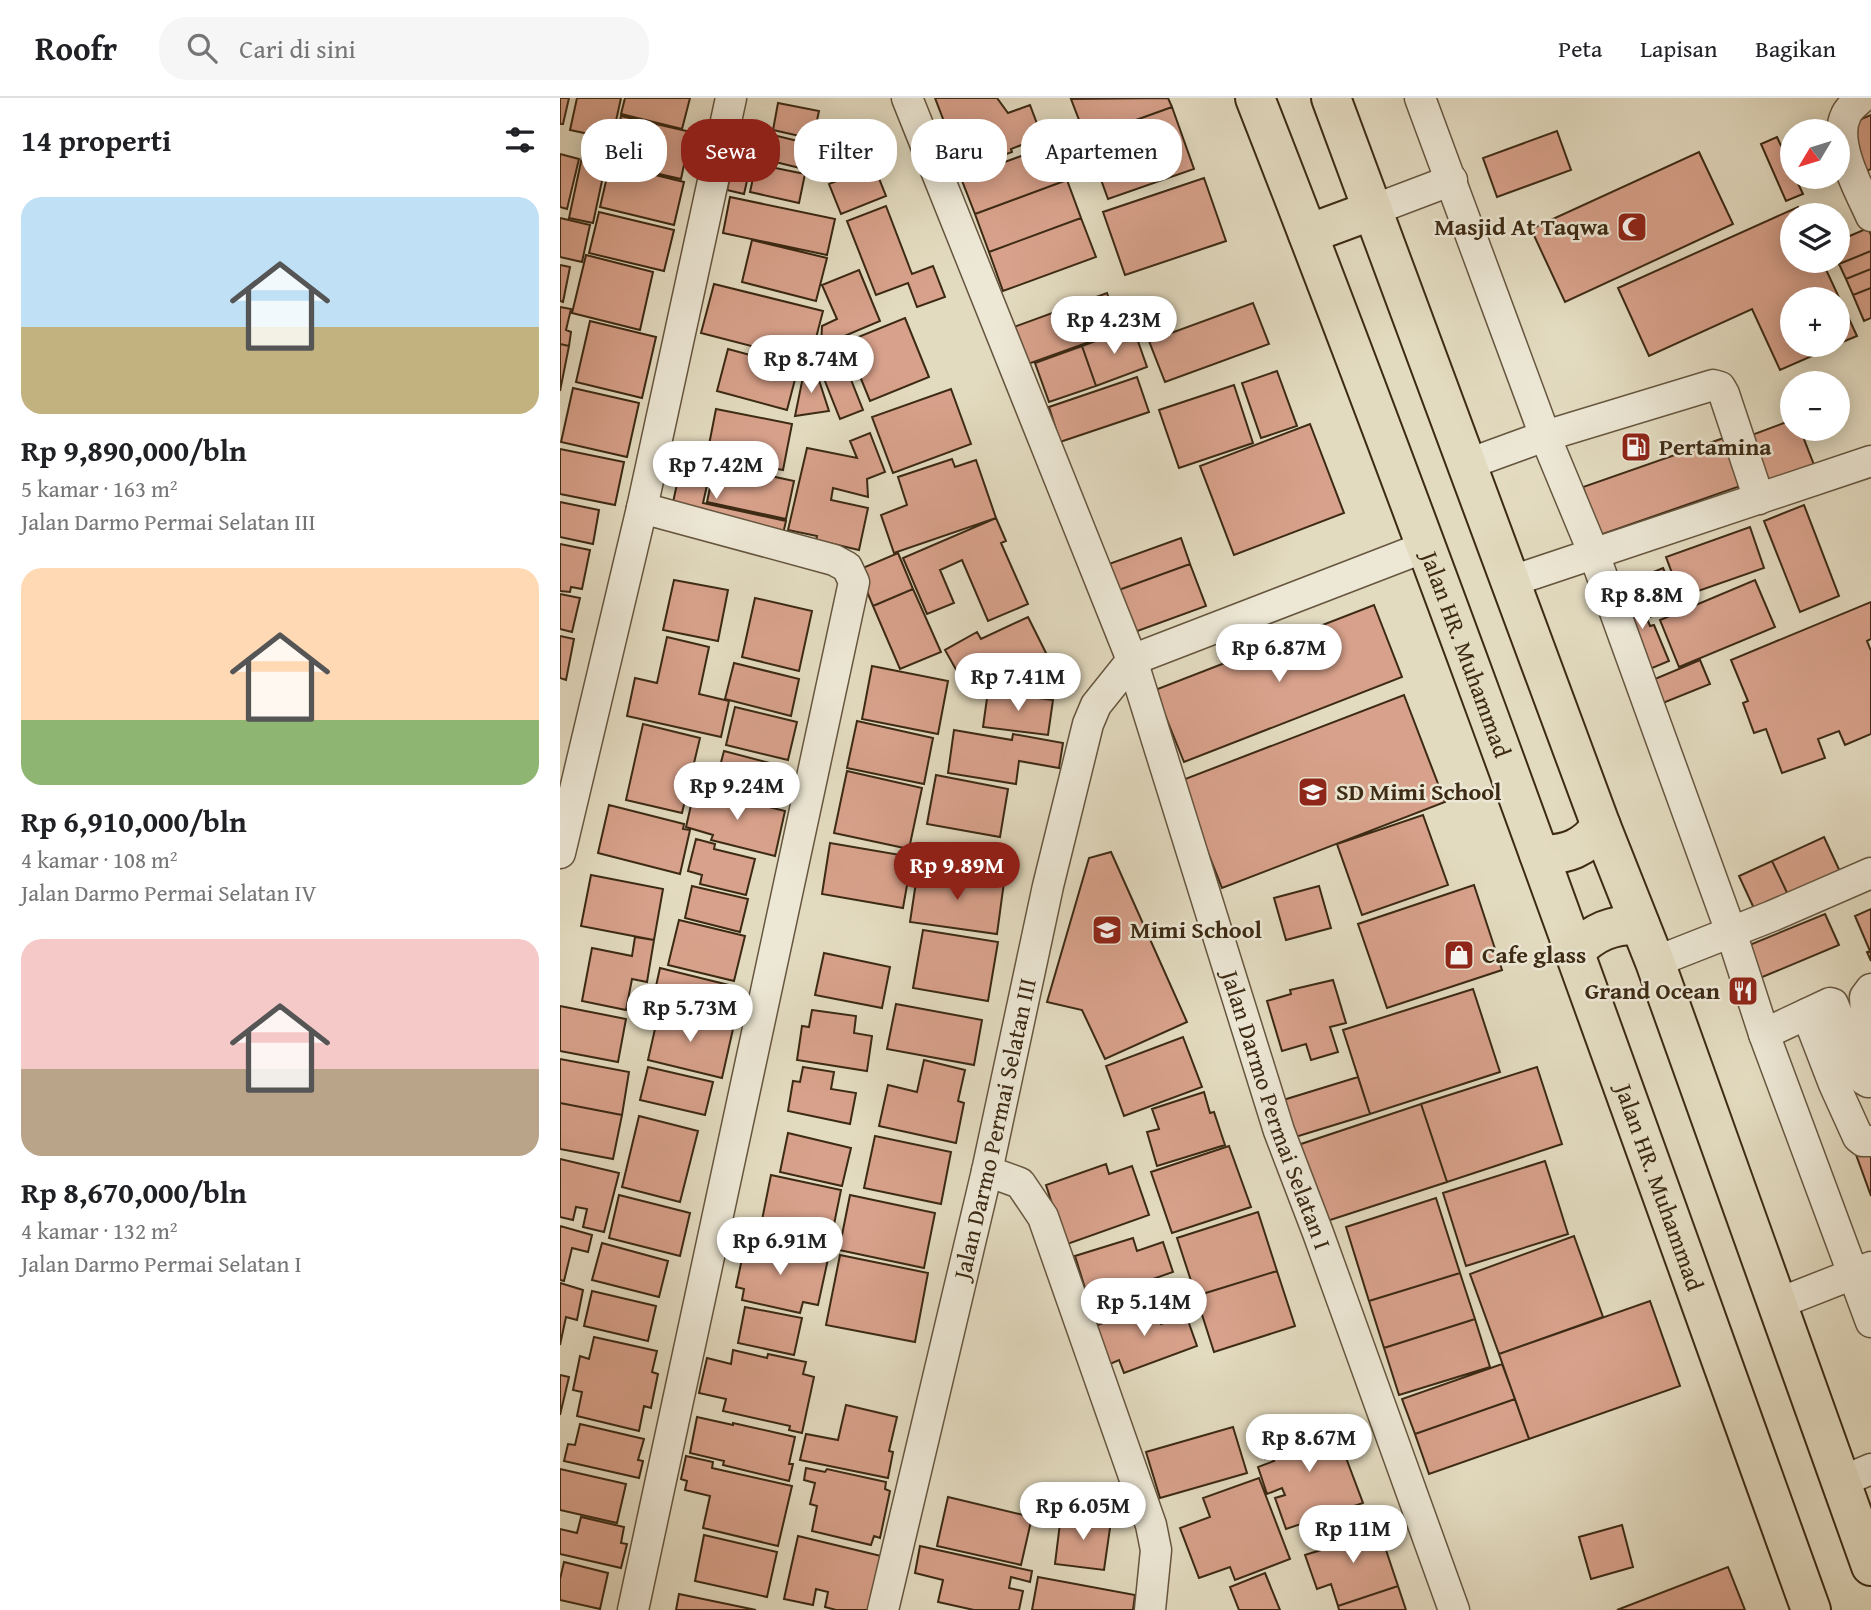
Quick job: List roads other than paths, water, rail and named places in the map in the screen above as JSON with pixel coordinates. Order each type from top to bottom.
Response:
[{"type":"main road","name":"Jalan HR. Muhammad","points":[[1255,98],[1539,854],[1811,1610]]},
{"type":"main road","points":[[1331,98],[1601,825],[1655,962],[1777,1304],[1856,1475],[1871,1566]]},
{"type":"main road","points":[[1308,234],[1373,210]]},
{"type":"main road","points":[[1539,854],[1554,855],[1581,847],[1601,825]]},
{"type":"main road","points":[[1574,952],[1585,941],[1604,930],[1625,924],[1640,925]]},
{"type":"street","points":[[560,853],[566,796],[642,508],[731,98]]},
{"type":"street","name":"Jalan Darmo Permai Selatan I","points":[[907,98],[1132,660],[1279,1131],[1454,1610]]},
{"type":"street","points":[[1420,98],[1545,436],[1594,554],[1731,932],[1764,1034],[1863,1270],[1871,1322]]},
{"type":"street","points":[[1853,107],[1842,135],[1845,153],[1871,216]]},
{"type":"street","points":[[1373,210],[1452,180]]},
{"type":"street","points":[[1468,464],[1545,436],[1713,385],[1720,387],[1724,394],[1759,499]]},
{"type":"street","points":[[1512,581],[1871,461]]},
{"type":"street","points":[[633,1610],[854,582],[847,567],[834,560],[642,508]]},
{"type":"street","points":[[1132,660],[1425,547]]},
{"type":"street","name":"Jalan Darmo Permai Selatan III","points":[[883,1610],[987,1171],[1048,886],[1088,724],[1096,705],[1132,660]]},
{"type":"street","points":[[1655,962],[1871,873]]},
{"type":"street","points":[[1764,1034],[1830,1003],[1835,1005],[1855,1079],[1858,1137],[1863,1141],[1871,1140]]},
{"type":"street","points":[[1855,1079],[1869,1063],[1869,1008]]},
{"type":"street","points":[[987,1171],[1020,1183],[1043,1217],[1151,1525],[1156,1550],[1150,1610]]},
{"type":"street","points":[[1777,1304],[1863,1270]]},
{"type":"place","name":"Masjid At Taqwa","points":[[1632,227]]},
{"type":"place","name":"Pertamina","points":[[1636,447]]},
{"type":"place","name":"SD Mimi School","points":[[1313,792]]},
{"type":"place","name":"Mimi School","points":[[1107,930]]},
{"type":"place","name":"Cafe glass","points":[[1459,955]]},
{"type":"place","name":"Grand Ocean","points":[[1743,991]]}]
